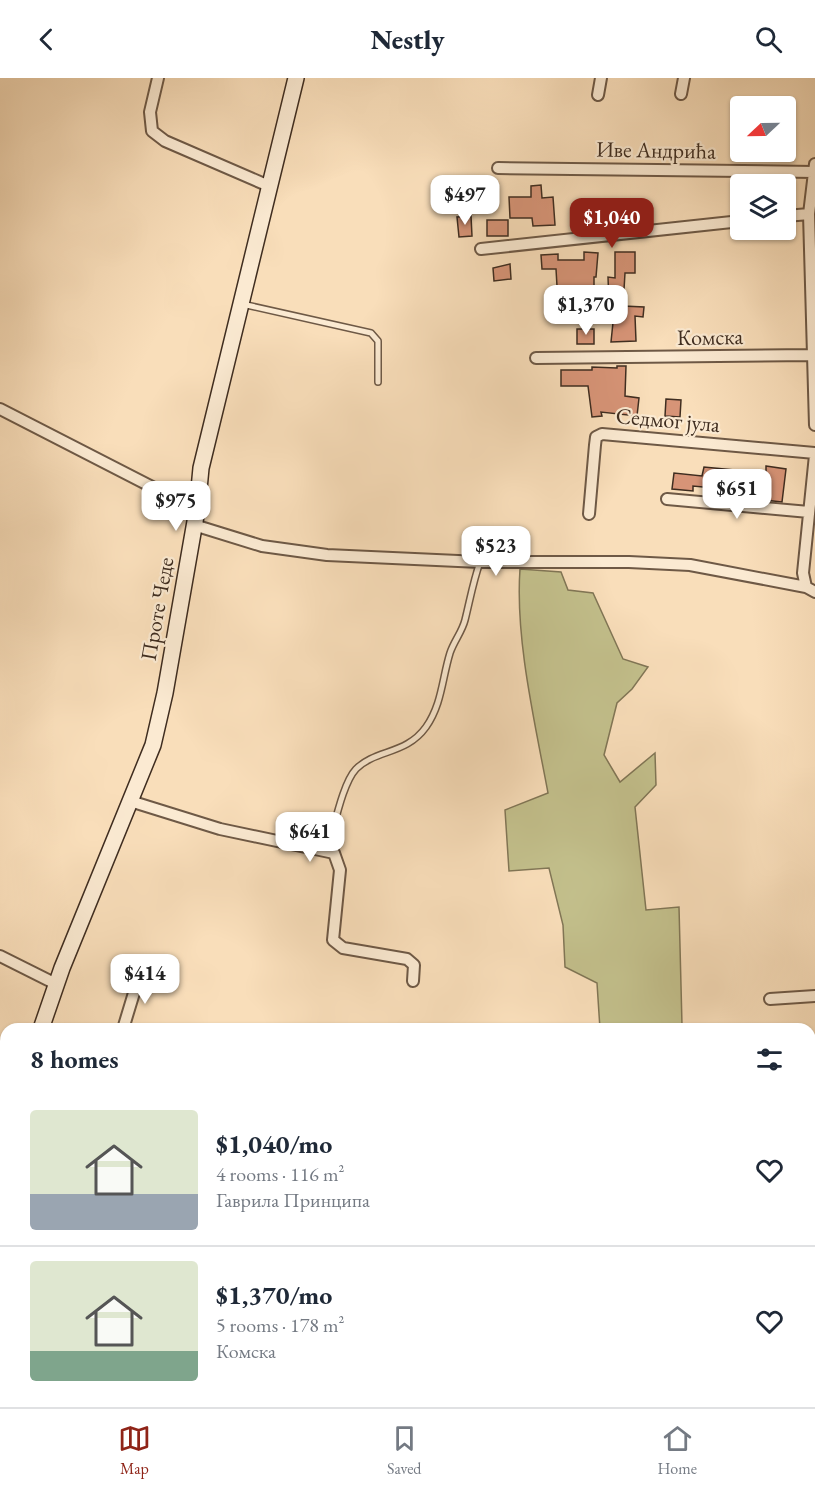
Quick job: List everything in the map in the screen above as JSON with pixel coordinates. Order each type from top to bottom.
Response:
[{"type":"street","points":[[158,78],[150,111],[152,131],[165,141],[269,186]]},
{"type":"street","name":"Проте Чеде","points":[[43,1023],[56,984],[153,745],[165,693],[197,510],[201,468],[296,78]]},
{"type":"street","points":[[598,95],[601,78]]},
{"type":"street","points":[[681,94],[684,78]]},
{"type":"street","name":"Иве Андрића","points":[[498,168],[814,168]]},
{"type":"street","points":[[814,168],[809,214],[815,425]]},
{"type":"street","points":[[796,215],[809,214]]},
{"type":"street","points":[[481,249],[730,222]]},
{"type":"street","name":"Комска","points":[[536,358],[812,355]]},
{"type":"street","points":[[0,409],[197,510]]},
{"type":"street","name":"Седмог јула","points":[[589,514],[596,437],[602,434],[815,454]]},
{"type":"street","points":[[811,589],[803,573],[815,454]]},
{"type":"street","points":[[667,499],[809,512]]},
{"type":"street","points":[[194,525],[262,546],[327,555],[480,562],[628,562],[690,565],[811,589]]},
{"type":"street","points":[[130,801],[220,829],[334,853],[340,870],[333,940],[343,948],[407,958],[414,965],[412,981]]},
{"type":"street","points":[[0,956],[56,984]]},
{"type":"street","points":[[125,1023],[140,973]]},
{"type":"street","points":[[770,999],[815,996]]},
{"type":"lane","points":[[240,304],[371,333],[378,342],[378,382]]},
{"type":"lane","points":[[327,850],[352,774],[363,763],[406,746],[421,733],[431,717],[445,682],[452,649],[465,620],[471,588],[480,562]]},
{"type":"shaded area","points":[[520,569],[561,572],[568,590],[593,593],[623,659],[648,667],[632,689],[617,703],[604,755],[620,782],[655,753],[656,785],[635,807],[646,910],[679,907],[682,1023],[600,1023],[597,983],[565,967],[563,925],[549,868],[509,871],[505,810],[548,793],[523,652],[519,596]]},
{"type":"building","points":[[541,185],[542,198],[553,197],[555,225],[533,226],[532,218],[510,218],[509,197],[531,197],[531,186]]},
{"type":"building","points":[[471,216],[472,236],[459,237],[457,217]]},
{"type":"building","points":[[487,220],[508,220],[508,236],[487,236]]},
{"type":"building","points":[[584,252],[598,253],[596,277],[594,277],[594,303],[582,302],[583,312],[574,312],[573,301],[564,301],[564,286],[557,286],[556,269],[542,269],[541,255],[558,254],[558,260],[584,260]]},
{"type":"building","points":[[615,252],[635,252],[635,273],[625,273],[623,306],[644,307],[643,317],[635,316],[636,341],[611,342],[615,303],[609,303],[608,277],[615,278]]},
{"type":"building","points":[[510,264],[511,279],[494,281],[493,268]]},
{"type":"building","points":[[577,329],[594,329],[594,344],[577,344]]},
{"type":"building","points":[[617,366],[626,366],[625,396],[639,398],[637,416],[601,412],[602,416],[592,417],[588,386],[561,386],[561,370],[592,370],[592,367],[617,368]]},
{"type":"building","points":[[666,399],[681,400],[680,417],[665,416]]},
{"type":"building","points":[[766,466],[786,469],[782,502],[764,500],[766,493],[693,486],[693,491],[672,489],[674,473],[702,476],[704,467],[766,473]]}]
